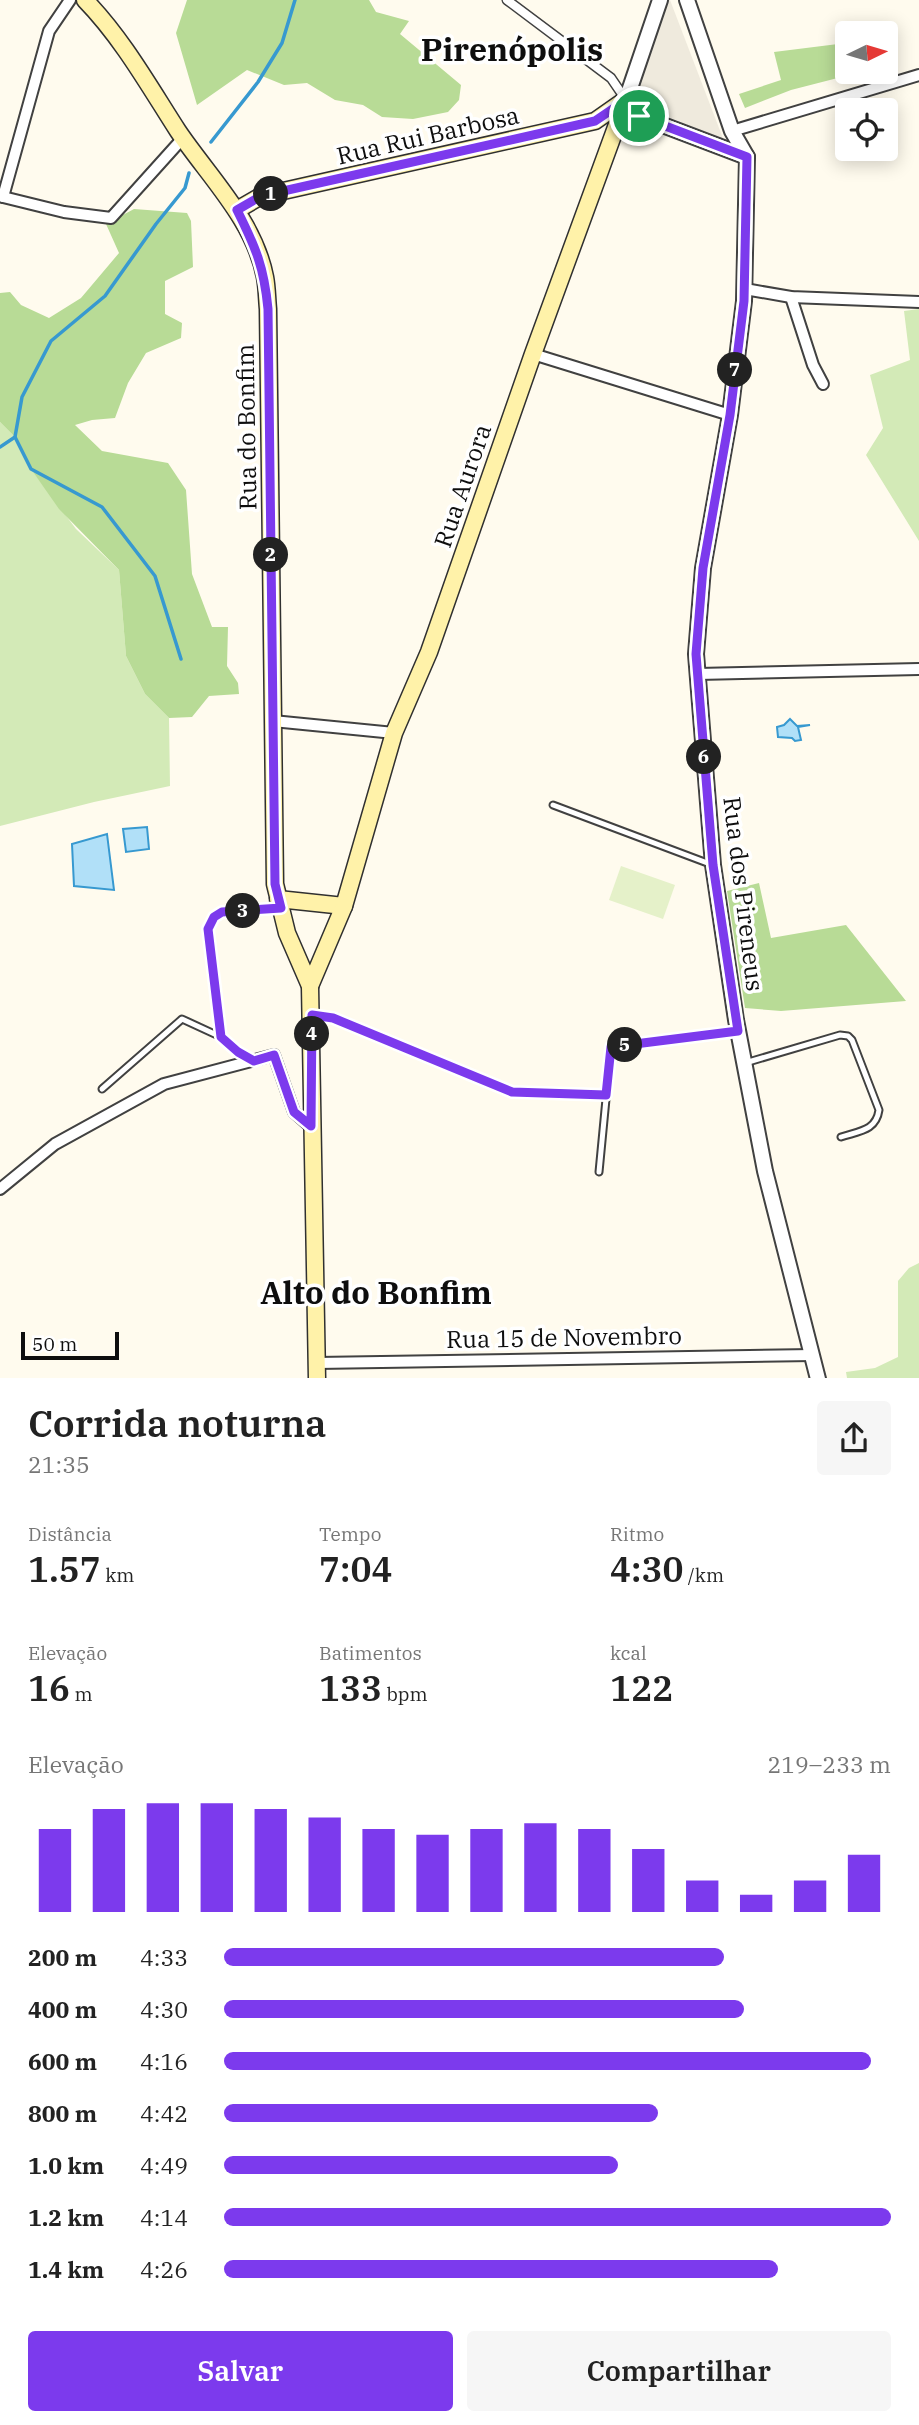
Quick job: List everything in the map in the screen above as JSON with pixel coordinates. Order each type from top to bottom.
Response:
[{"type":"main road","name":"Rua do Bonfim","points":[[85,0],[108,24],[183,138],[237,210],[265,276],[268,309],[275,884],[287,933],[310,986]]},
{"type":"main road","name":"Rua Rui Barbosa","points":[[237,210],[261,196],[595,121],[626,100]]},
{"type":"main road","name":"Rua Aurora","points":[[310,986],[344,906],[394,733],[429,652],[533,354],[626,100]]},
{"type":"main road","points":[[595,121],[607,134],[606,152]]},
{"type":"main road","points":[[279,903],[344,906]]},
{"type":"main road","points":[[310,986],[317,1371]]},
{"type":"street","points":[[70,0],[49,31],[1,196],[64,212],[111,218],[183,138]]},
{"type":"street","points":[[507,0],[611,78],[639,116],[747,157]]},
{"type":"street","name":"Rua Aurora","points":[[626,100],[660,0]]},
{"type":"street","points":[[687,0],[732,131],[747,157]]},
{"type":"street","points":[[732,131],[919,75]]},
{"type":"street","name":"Rua dos Pireneus","points":[[747,157],[745,289],[730,415],[703,568],[696,654],[713,865],[738,1031],[765,1171],[818,1378]]},
{"type":"street","points":[[745,289],[791,297],[919,302]]},
{"type":"street","points":[[791,297],[813,365],[822,384]]},
{"type":"street","points":[[533,354],[730,415]]},
{"type":"street","points":[[698,674],[919,669]]},
{"type":"street","points":[[273,721],[394,733]]},
{"type":"street","points":[[0,1189],[55,1144],[164,1084],[274,1055],[294,1112],[311,1126]]},
{"type":"street","name":"Rua 15 de Novembro","points":[[317,1371],[813,1355]]},
{"type":"lane","points":[[553,804],[713,865]]},
{"type":"lane","points":[[221,1037],[208,929],[214,917],[222,912],[279,903]]},
{"type":"lane","points":[[102,1090],[182,1019],[221,1037],[238,1052],[254,1061]]},
{"type":"lane","points":[[599,1172],[611,1047],[738,1031]]},
{"type":"lane","points":[[745,1063],[840,1035],[848,1036],[852,1040],[879,1110],[878,1120],[871,1128],[841,1136]]},
{"type":"path","points":[[312,1015],[333,1018],[512,1092],[606,1095]]},
{"type":"green space","points":[[187,0],[369,0],[376,12],[409,21],[400,34],[461,85],[459,100],[448,112],[413,119],[382,117],[363,105],[335,100],[307,83],[284,85],[247,70],[197,105],[176,33]]},
{"type":"green space","points":[[835,44],[835,79],[791,90],[745,108],[739,94],[781,80],[774,52]]},
{"type":"green space","points":[[134,209],[187,213],[191,221],[193,267],[165,281],[165,314],[182,323],[181,338],[146,353],[128,383],[115,418],[75,425],[102,451],[168,463],[186,490],[192,574],[212,627],[228,627],[227,666],[238,683],[239,694],[209,696],[192,717],[169,718],[145,694],[126,656],[119,570],[59,509],[31,469],[15,437],[0,422],[0,293],[10,292],[21,305],[49,318],[81,298],[119,253],[106,224]]},
{"type":"green space","points":[[919,309],[919,541],[866,455],[883,428],[870,375],[910,360],[904,311]]},
{"type":"green space","points":[[0,422],[15,437],[31,469],[76,529],[119,570],[126,656],[145,694],[169,718],[170,786],[0,826]]},
{"type":"green space","points":[[621,866],[675,885],[663,919],[609,900]]},
{"type":"green space","points":[[759,883],[771,938],[846,925],[906,1001],[781,1011],[745,1008],[727,891]]},
{"type":"green space","points":[[919,1263],[919,1378],[847,1378],[846,1372],[875,1368],[898,1357],[898,1281],[909,1268]]},
{"type":"shaded area","points":[[666,0],[670,0],[724,141],[632,101]]},
{"type":"water","points":[[790,719],[797,726],[810,725],[798,727],[801,740],[778,737],[777,727]]},
{"type":"water","points":[[147,827],[149,849],[126,852],[123,829]]},
{"type":"water","points":[[107,834],[114,890],[74,886],[72,844]]},
{"type":"waterway","points":[[211,142],[258,82],[282,43],[295,0]]},
{"type":"waterway","points":[[0,447],[15,437],[22,397],[51,341],[105,296],[185,188],[189,173]]},
{"type":"waterway","points":[[15,437],[31,469],[102,507],[155,576],[181,659]]},
{"type":"district","name":"Pirenópolis","points":[[512,50]]},
{"type":"district","name":"Alto do Bonfim","points":[[376,1293]]},
{"type":"route","points":[[626,100],[639,116],[747,157],[744,301],[730,415],[703,568],[696,654],[713,865],[738,1031],[611,1047],[606,1095],[512,1092],[333,1018],[312,1015],[311,1126],[294,1112],[274,1055],[254,1061],[238,1052],[221,1037],[208,929],[214,917],[222,912],[281,908],[275,884],[268,309],[265,276],[237,210],[261,196],[595,121],[626,100]]}]
